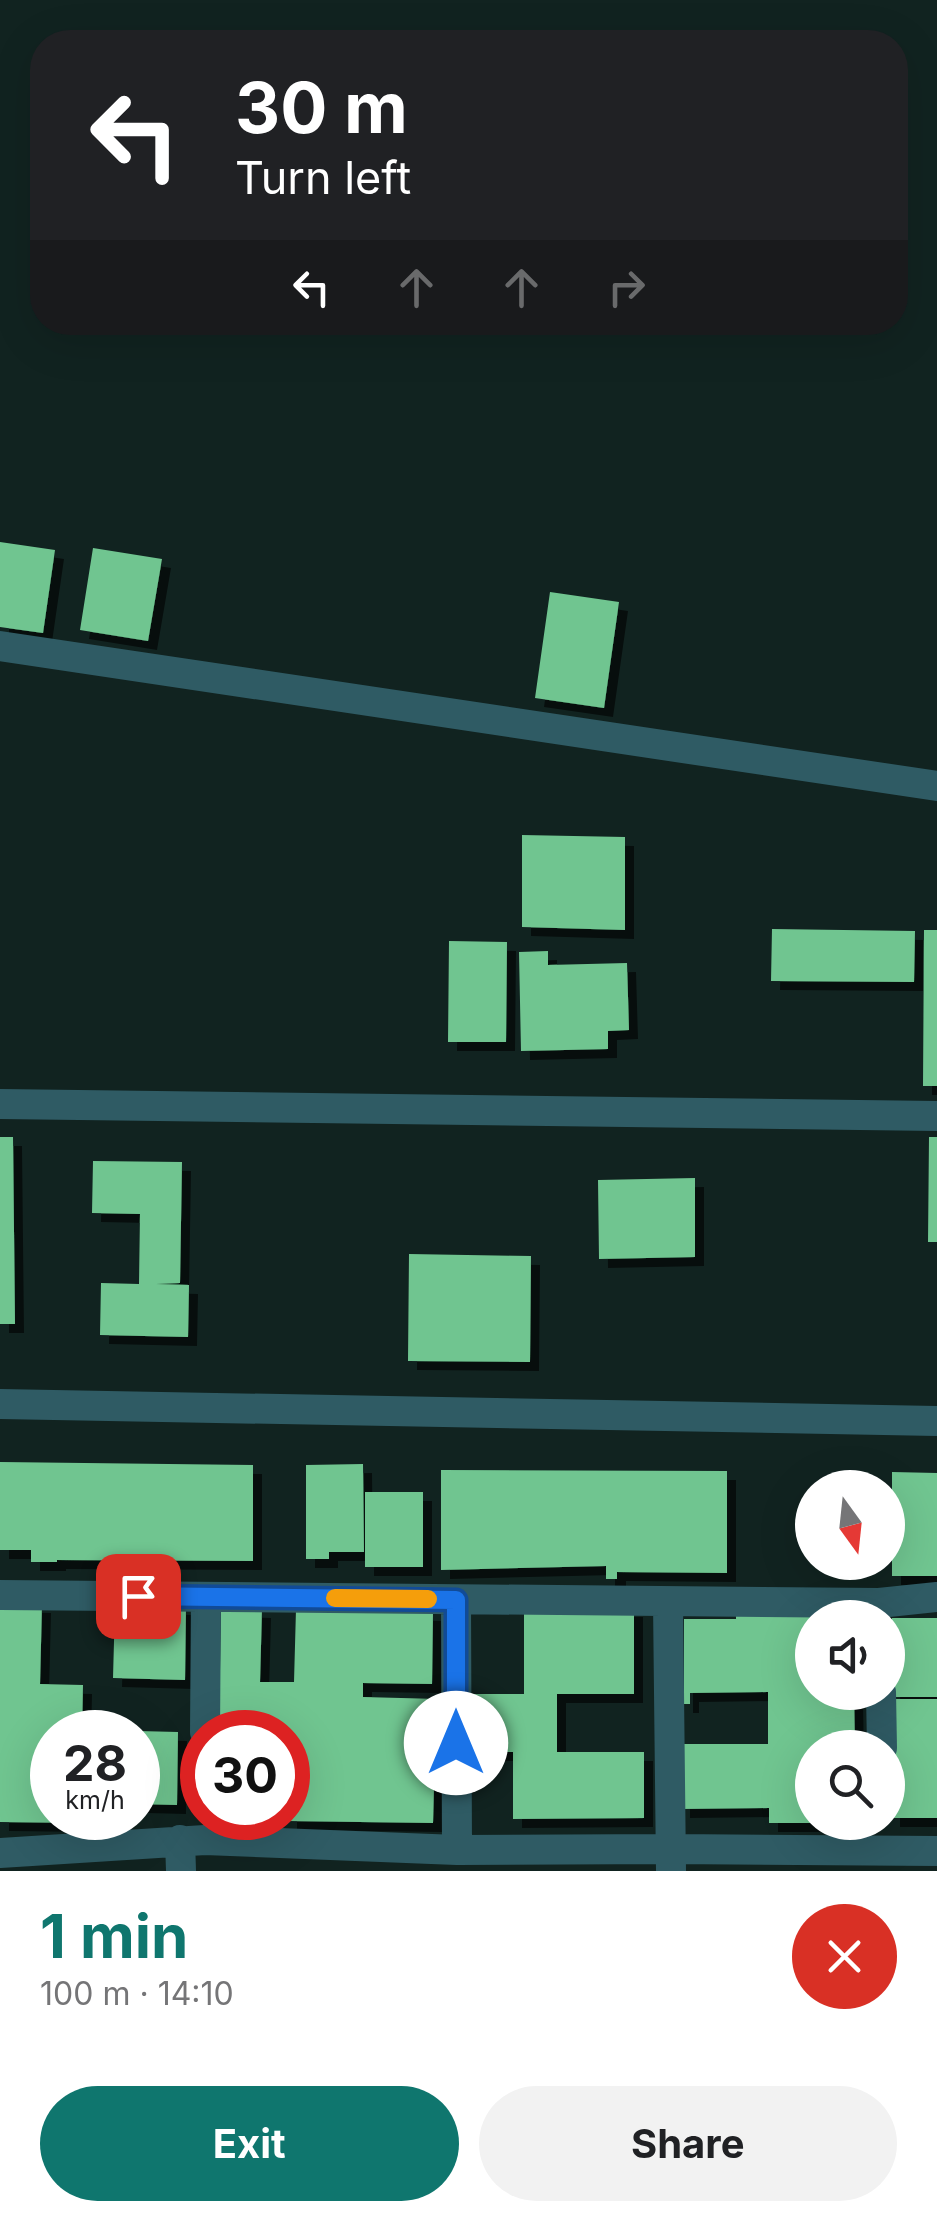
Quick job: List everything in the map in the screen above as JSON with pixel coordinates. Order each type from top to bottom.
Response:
[{"type":"street","points":[[0,646],[937,786]]},
{"type":"street","points":[[0,1104],[937,1116]]},
{"type":"street","points":[[0,1404],[937,1422]]},
{"type":"street","points":[[0,1595],[795,1607]]},
{"type":"street","points":[[905,1604],[937,1596]]},
{"type":"street","points":[[206,1597],[206,1710]]},
{"type":"street","points":[[456,1600],[457,1850]]},
{"type":"street","points":[[668,1602],[671,1860]]},
{"type":"street","points":[[0,1854],[193,1842],[671,1860],[856,1840]]},
{"type":"street","points":[[895,1840],[937,1851]]},
{"type":"building","points":[[0,542],[55,550],[43,633],[0,627]]},
{"type":"building","points":[[93,548],[162,559],[148,641],[80,630]]},
{"type":"building","points":[[550,592],[619,602],[604,708],[535,698]]},
{"type":"building","points":[[522,835],[625,837],[625,930],[522,927]]},
{"type":"building","points":[[772,929],[915,931],[914,982],[771,981]]},
{"type":"building","points":[[924,930],[937,930],[937,1086],[923,1086]]},
{"type":"building","points":[[449,941],[507,942],[506,1042],[448,1042]]},
{"type":"building","points":[[548,951],[548,965],[627,963],[629,1030],[608,1031],[608,1049],[521,1051],[519,952]]},
{"type":"building","points":[[0,1137],[13,1137],[15,1324],[0,1324]]},
{"type":"building","points":[[929,1137],[937,1137],[937,1242],[928,1242]]},
{"type":"building","points":[[93,1161],[182,1162],[180,1283],[156,1284],[189,1285],[188,1337],[100,1335],[101,1283],[139,1284],[140,1214],[92,1213]]},
{"type":"building","points":[[695,1178],[695,1257],[599,1259],[598,1180]]},
{"type":"building","points":[[409,1254],[531,1256],[530,1362],[408,1361]]},
{"type":"building","points":[[0,1462],[253,1465],[253,1561],[31,1562],[31,1550],[0,1550]]},
{"type":"building","points":[[363,1464],[364,1552],[329,1552],[329,1559],[306,1559],[306,1465]]},
{"type":"building","points":[[441,1470],[727,1471],[727,1573],[617,1572],[617,1579],[606,1579],[606,1566],[441,1570]]},
{"type":"building","points":[[905,1472],[937,1473],[937,1576],[905,1576]]},
{"type":"building","points":[[365,1492],[423,1492],[423,1567],[365,1567]]},
{"type":"building","points":[[0,1603],[42,1604],[40,1684],[83,1685],[82,1710],[30,1710],[30,1822],[0,1822]]},
{"type":"building","points":[[115,1605],[186,1606],[185,1680],[113,1678]]},
{"type":"building","points":[[221,1608],[262,1609],[260,1682],[294,1682],[296,1609],[433,1612],[432,1684],[363,1683],[363,1697],[439,1699],[433,1823],[310,1821],[310,1710],[219,1710]]},
{"type":"building","points":[[524,1608],[634,1608],[634,1694],[557,1694],[557,1752],[644,1752],[644,1818],[513,1819],[513,1752],[468,1752],[468,1694],[524,1694]]},
{"type":"building","points":[[736,1612],[795,1615],[795,1710],[854,1710],[855,1730],[795,1730],[795,1823],[769,1823],[769,1808],[681,1809],[681,1744],[768,1744],[768,1692],[690,1693],[690,1704],[684,1704],[684,1619],[736,1619]]},
{"type":"building","points":[[905,1618],[937,1618],[937,1697],[905,1697]]},
{"type":"building","points":[[905,1699],[937,1699],[937,1818],[905,1818],[905,1730],[891,1730],[891,1710],[905,1710]]},
{"type":"building","points":[[160,1732],[178,1732],[177,1805],[160,1805]]},
{"type":"slow traffic","points":[[335,1598],[428,1599]]},
{"type":"route","points":[[138,1596],[456,1600],[456,1743]]}]
